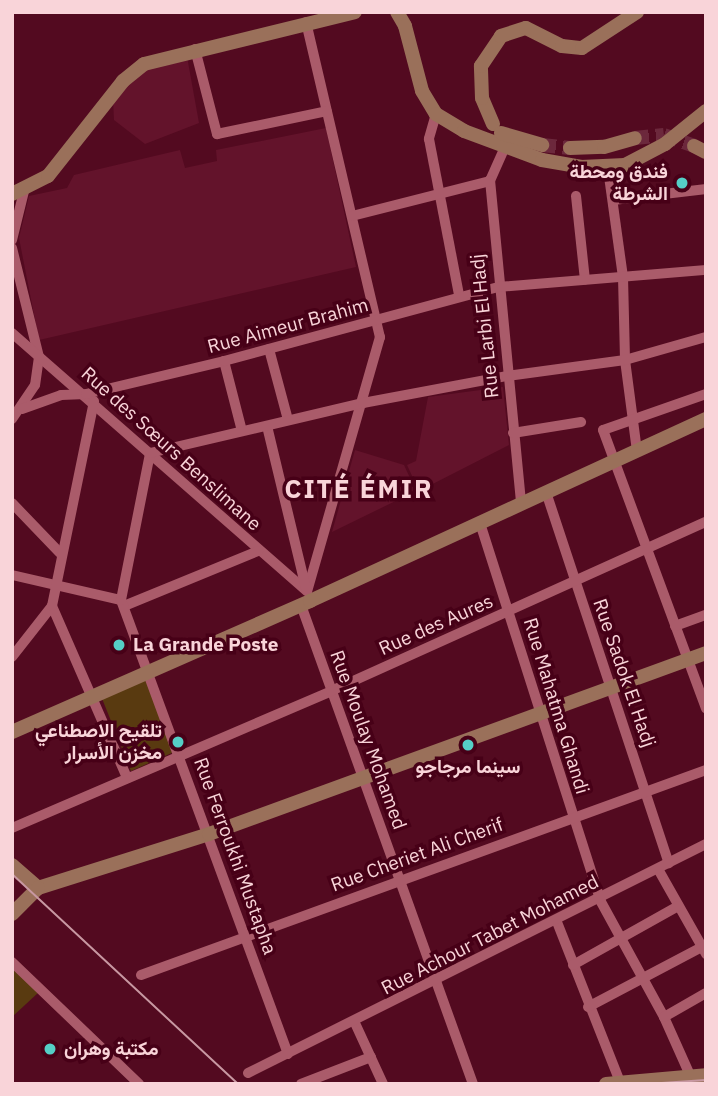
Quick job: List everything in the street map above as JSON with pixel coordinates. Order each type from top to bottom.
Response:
[{"type":"main road","points":[[18,192],[48,176],[133,71],[195,49],[355,12]]},
{"type":"main road","points":[[397,12],[405,26],[422,91],[436,114],[542,145]]},
{"type":"main road","points":[[636,12],[582,48],[562,46],[526,28],[501,36],[481,66],[482,98],[499,134],[542,160],[608,169],[643,158],[706,111]]},
{"type":"main road","points":[[570,148],[604,147],[635,138]]},
{"type":"main road","points":[[12,732],[706,419]]},
{"type":"main road","points":[[12,914],[38,888],[209,834],[706,653]]},
{"type":"main road","points":[[12,865],[38,888]]},
{"type":"main road","points":[[613,1083],[698,1078]]},
{"type":"street","points":[[306,22],[380,337],[306,599]]},
{"type":"street","points":[[195,49],[217,134],[327,111]]},
{"type":"street","points":[[436,114],[429,139],[460,295]]},
{"type":"street","name":"Rue Larbi El Hadj","points":[[499,134],[490,181],[498,287],[521,504]]},
{"type":"street","points":[[608,169],[623,277],[625,360],[637,451]]},
{"type":"street","points":[[352,216],[490,181]]},
{"type":"street","points":[[613,200],[706,189]]},
{"type":"street","points":[[12,240],[18,192]]},
{"type":"street","points":[[576,196],[585,280]]},
{"type":"street","points":[[12,248],[39,358],[35,385],[22,409],[12,419]]},
{"type":"street","name":"Rue Aimeur Brahim","points":[[22,409],[61,395],[90,398],[378,321],[460,295],[498,287],[706,270]]},
{"type":"street","name":"Rue des Sœurs Benslimane","points":[[12,333],[90,398],[258,551],[306,599]]},
{"type":"street","points":[[122,603],[150,453],[363,403],[508,376],[625,360],[706,337]]},
{"type":"street","points":[[269,349],[288,420]]},
{"type":"street","points":[[224,361],[243,431]]},
{"type":"street","points":[[706,394],[603,430],[706,709]]},
{"type":"street","points":[[90,398],[53,584],[52,606],[94,695],[127,778]]},
{"type":"street","points":[[513,433],[581,422]]},
{"type":"street","name":"Rue Moulay Mohamed","points":[[267,426],[306,599],[331,691],[473,1084]]},
{"type":"street","name":"Rue Sadok El Hadj","points":[[546,492],[669,863]]},
{"type":"street","points":[[12,503],[60,553]]},
{"type":"street","name":"Rue des Aures","points":[[12,828],[331,691],[706,522]]},
{"type":"street","name":"Rue Mahatma Ghandi","points":[[480,523],[600,900],[698,1078]]},
{"type":"street","points":[[12,575],[122,603],[258,551]]},
{"type":"street","name":"Rue Ferroukhi Mustapha","points":[[122,603],[288,1054]]},
{"type":"street","points":[[12,657],[52,606]]},
{"type":"street","points":[[675,626],[706,615]]},
{"type":"street","name":"Rue Cheriet Ali Cherif","points":[[142,975],[706,770]]},
{"type":"street","name":"Rue Achour Tabet Mohamed","points":[[248,1073],[557,922],[706,844]]},
{"type":"street","points":[[588,1007],[704,950],[658,869]]},
{"type":"street","points":[[573,965],[678,906]]},
{"type":"street","points":[[557,922],[613,1083]]},
{"type":"street","points":[[12,962],[139,1084]]},
{"type":"street","points":[[664,1017],[706,993]]},
{"type":"street","points":[[355,1023],[383,1084]]},
{"type":"street","points":[[301,1084],[371,1057]]},
{"type":"shaded area","points":[[186,51],[199,123],[145,144],[114,120],[113,99],[123,81]]},
{"type":"shaded area","points":[[326,128],[356,267],[39,340],[19,238],[29,196],[67,188],[74,175],[180,150],[185,168],[217,161],[216,150]]},
{"type":"shaded area","points":[[503,387],[509,445],[419,491],[407,465],[416,461],[428,397]]},
{"type":"shaded area","points":[[355,450],[404,465],[416,491],[332,532]]},
{"type":"shaded area","points":[[147,675],[174,752],[131,771],[101,696]]},
{"type":"shaded area","points":[[12,968],[39,992],[12,1017]]},
{"type":"tunnel","points":[[635,138],[664,135],[694,146]]},
{"type":"tunnel","points":[[542,145],[570,148]]},
{"type":"tram line","points":[[12,874],[238,1084]]},
{"type":"tram line","points":[[647,1084],[706,1080]]},
{"type":"place","name":"فندق ومحطة الشرطة","points":[[682,183]]},
{"type":"place","name":"La Grande Poste","points":[[119,645]]},
{"type":"place","name":"تلقيح الاصطناعي مخزن الأسرار","points":[[178,742]]},
{"type":"place","name":"سينما مرجاجو","points":[[468,745]]},
{"type":"place","name":"مكتبة وهران","points":[[50,1049]]},
{"type":"district","name":"CITÉ ÉMIR","points":[[359,489]]}]
